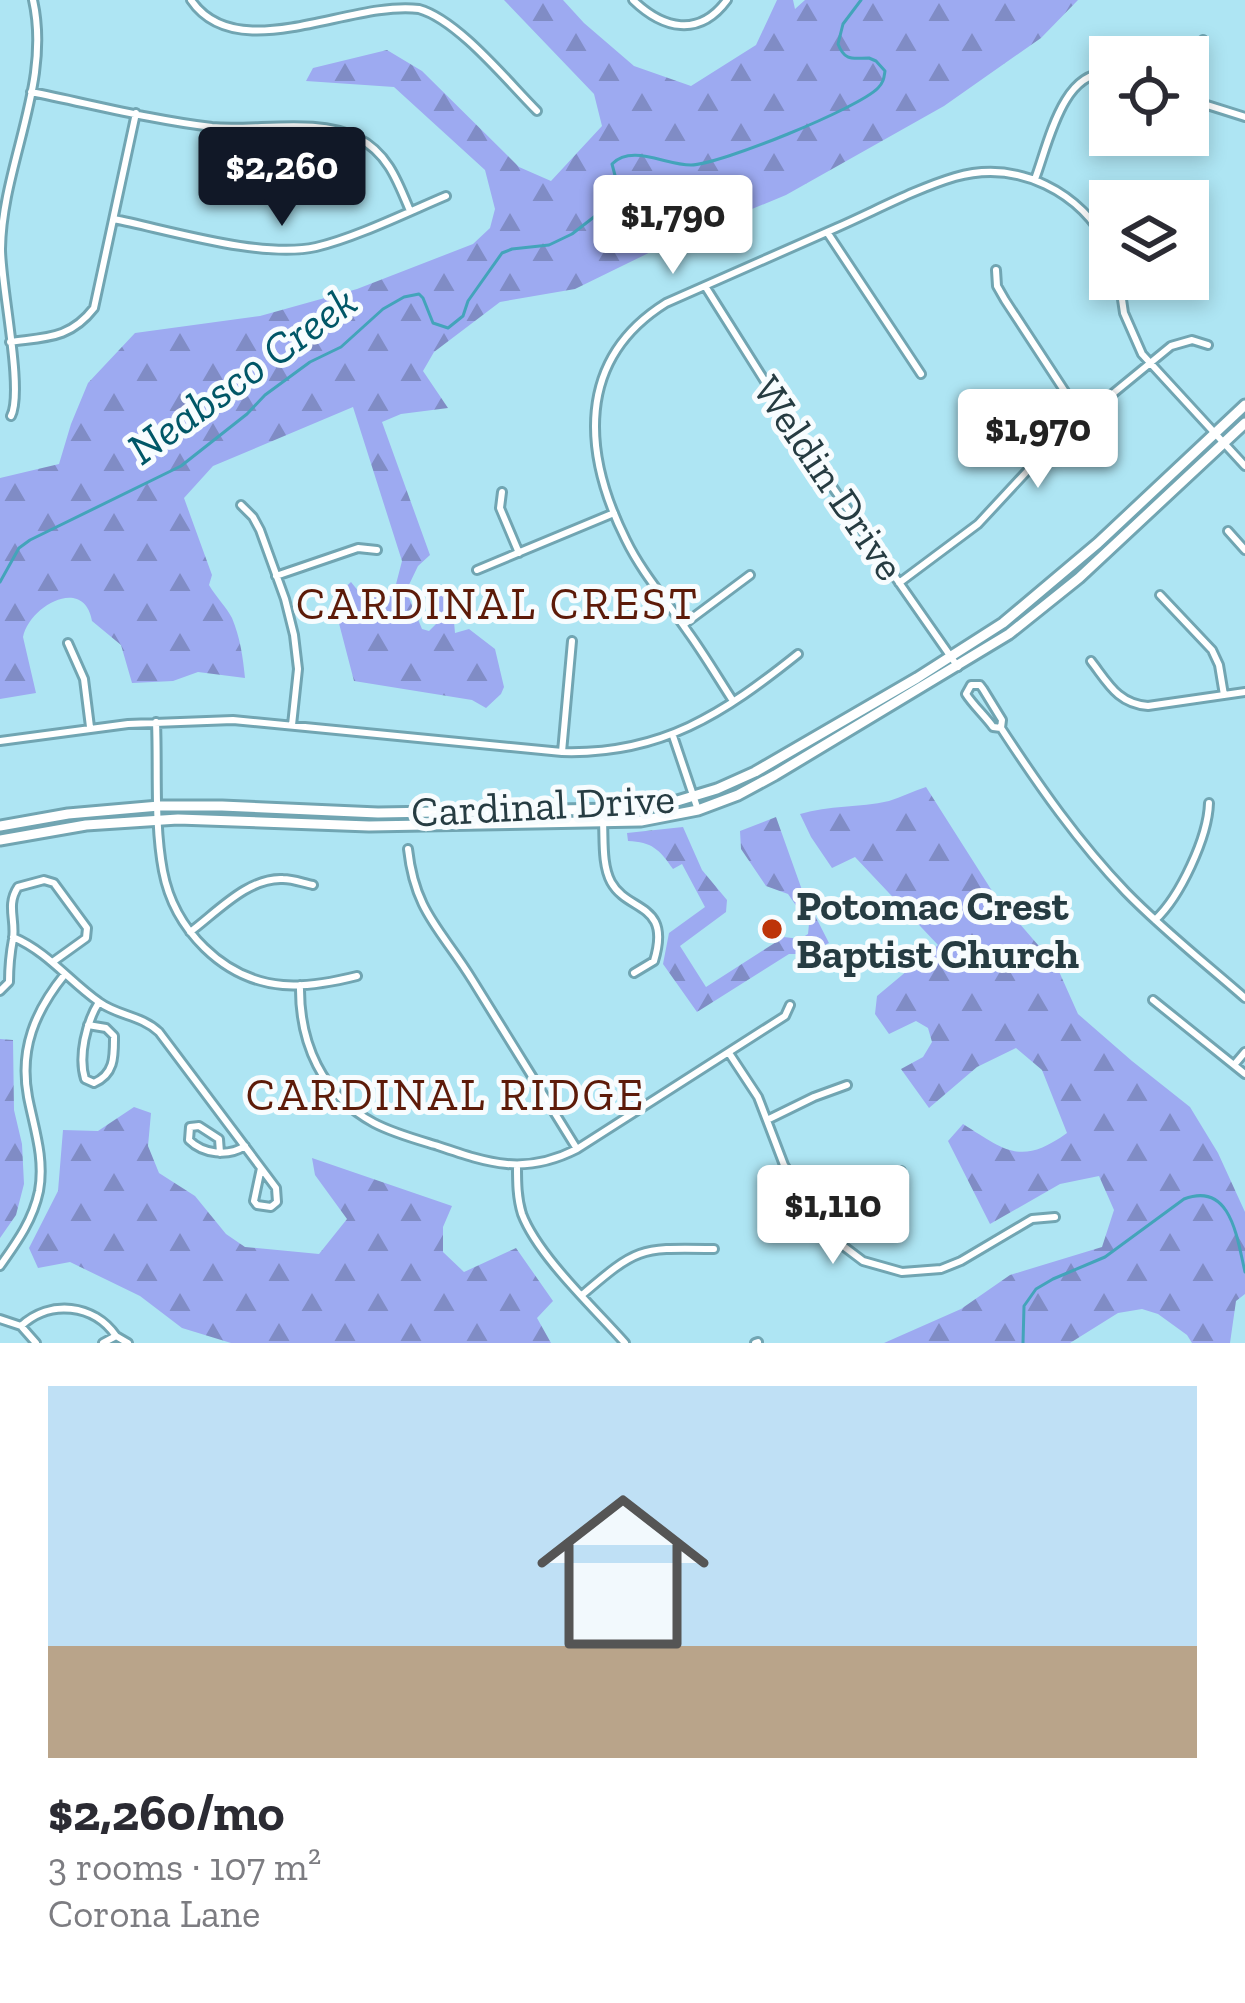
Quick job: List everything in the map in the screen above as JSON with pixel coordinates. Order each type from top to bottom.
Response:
[{"type":"main road","name":"Cardinal Drive","points":[[0,840],[86,825],[159,820],[369,826],[603,822],[641,821],[698,810],[776,776],[954,662],[1059,578],[1245,405]]},
{"type":"main road","name":"Cardinal Drive","points":[[0,826],[159,806],[447,813],[618,809],[693,797],[755,772],[1009,634],[1079,578],[1245,423]]},
{"type":"street","points":[[11,416],[16,396],[2,239],[38,41],[33,0]]},
{"type":"street","points":[[191,0],[216,23],[246,30],[401,3],[426,11],[447,23],[537,111]]},
{"type":"street","points":[[633,0],[657,20],[683,26],[706,20],[727,0]]},
{"type":"street","points":[[1035,179],[1068,94],[1089,76]]},
{"type":"street","points":[[31,92],[216,127],[344,132],[385,158],[410,211]]},
{"type":"street","points":[[1209,106],[1245,117]]},
{"type":"street","points":[[10,342],[66,332],[90,314],[136,113]]},
{"type":"street","points":[[733,701],[636,560],[614,513],[595,432],[602,373],[620,343],[666,303],[953,178],[996,172],[1035,179],[1068,198],[1089,218]]},
{"type":"street","points":[[114,219],[249,247],[295,250],[326,244],[446,196]]},
{"type":"street","points":[[827,232],[921,374]]},
{"type":"street","points":[[997,270],[996,281],[1005,300],[1112,454]]},
{"type":"street","name":"Weldin Drive","points":[[705,286],[822,472],[954,662]]},
{"type":"street","points":[[1123,300],[1128,327],[1150,364],[1245,466]]},
{"type":"street","points":[[899,584],[978,524],[1055,441],[1177,342],[1208,344]]},
{"type":"street","points":[[502,492],[500,508],[518,553]]},
{"type":"street","points":[[242,505],[253,517],[290,617],[298,669],[292,725]]},
{"type":"street","points":[[477,570],[614,513]]},
{"type":"street","points":[[1228,531],[1245,550]]},
{"type":"street","points":[[276,576],[358,548],[377,550]]},
{"type":"street","points":[[683,625],[750,575]]},
{"type":"street","points":[[1160,595],[1212,650],[1224,695]]},
{"type":"street","points":[[562,752],[572,641]]},
{"type":"street","points":[[68,643],[85,679],[91,728]]},
{"type":"street","points":[[0,741],[156,722],[233,720],[562,752],[625,748],[673,736],[733,701],[798,654]]},
{"type":"street","points":[[1091,661],[1119,697],[1133,705],[1245,692]]},
{"type":"street","points":[[1001,728],[993,727],[969,699],[966,694],[971,685],[980,685],[1002,720],[1001,728],[1073,830],[1128,894],[1245,998]]},
{"type":"street","points":[[156,722],[160,852],[166,886],[190,932],[238,972],[267,982],[300,985],[357,976]]},
{"type":"street","points":[[673,736],[698,810]]},
{"type":"street","points":[[1155,920],[1166,910],[1192,859],[1208,822],[1208,803]]},
{"type":"street","points":[[603,822],[609,878],[654,918],[658,940],[654,961],[634,974]]},
{"type":"street","points":[[408,849],[423,909],[463,963],[577,1149]]},
{"type":"street","points":[[190,932],[262,882],[283,879],[313,885]]},
{"type":"street","points":[[0,991],[9,982],[11,909],[18,887],[44,880],[54,883],[87,932],[86,938],[53,962]]},
{"type":"street","points":[[13,937],[37,949],[98,1002],[145,1020],[160,1032],[245,1146],[261,1168],[278,1192],[271,1207],[254,1201],[261,1168]]},
{"type":"street","points":[[0,1266],[26,1228],[39,1190],[41,1161],[26,1082],[29,1039],[39,1011],[66,974]]},
{"type":"street","points":[[300,985],[307,1043],[327,1083],[346,1104],[386,1129],[472,1158],[517,1166],[545,1162],[577,1149],[785,1016],[790,1005]]},
{"type":"street","points":[[1153,1000],[1245,1074]]},
{"type":"street","points":[[88,1025],[110,1030],[114,1036],[111,1069],[94,1083],[81,1071],[88,1025],[98,1002]]},
{"type":"street","points":[[1234,1065],[1245,1052]]},
{"type":"street","points":[[729,1053],[758,1097],[784,1165],[843,1247],[863,1262],[913,1273],[954,1264],[1032,1219],[1054,1217]]},
{"type":"street","points":[[767,1120],[847,1085]]},
{"type":"street","points":[[220,1153],[219,1139],[197,1125],[190,1127],[192,1143],[220,1153],[245,1146]]},
{"type":"street","points":[[517,1166],[519,1204],[528,1227],[625,1343]]},
{"type":"street","points":[[820,1217],[886,1174],[901,1172]]},
{"type":"street","points":[[582,1294],[641,1251],[714,1249]]},
{"type":"street","points":[[21,1326],[30,1318],[71,1307],[100,1319],[128,1343]]},
{"type":"street","points":[[0,1319],[21,1326],[36,1343]]},
{"type":"street","points":[[103,1343],[116,1336]]},
{"type":"green space","points":[[504,0],[563,0],[634,66],[691,86],[756,45],[777,0],[793,0],[795,9],[805,0],[1078,0],[1041,38],[944,106],[786,195],[667,244],[575,289],[500,302],[434,352],[423,371],[448,408],[401,414],[382,422],[430,555],[418,566],[406,591],[422,629],[429,631],[440,620],[436,589],[448,585],[455,633],[469,629],[495,649],[504,687],[486,708],[472,700],[354,681],[335,597],[351,582],[363,597],[395,588],[402,561],[353,407],[213,466],[184,498],[212,575],[209,585],[235,625],[245,678],[198,672],[173,681],[132,683],[121,645],[92,621],[87,607],[68,598],[45,606],[23,637],[36,693],[0,699],[0,478],[59,464],[88,383],[135,333],[260,316],[357,289],[473,244],[490,228],[495,209],[485,170],[394,87],[306,81],[313,68],[387,50],[422,71],[519,167],[551,181],[602,126],[594,94]]},
{"type":"green space","points":[[926,787],[994,894],[1057,967],[1078,1014],[1190,1107],[1218,1153],[1245,1212],[1245,1294],[1236,1301],[1230,1343],[1192,1343],[1158,1314],[1142,1309],[1118,1313],[1070,1343],[884,1343],[961,1309],[1010,1275],[1102,1247],[1114,1210],[1099,1176],[1060,1184],[990,1224],[948,1141],[963,1124],[1003,1147],[1025,1152],[1067,1133],[1042,1070],[1016,1048],[977,1067],[929,1108],[901,1069],[923,1057],[932,1042],[928,1028],[916,1021],[889,1034],[875,1014],[877,996],[938,945],[855,857],[832,868],[800,814],[889,801]]},
{"type":"green space","points":[[776,817],[802,890],[829,943],[805,954],[789,954],[697,1012],[663,964],[669,933],[705,907],[682,864],[673,869],[654,848],[628,841],[627,833],[683,827],[702,870],[727,900],[726,912],[680,946],[706,987],[784,937],[800,939],[808,934],[809,924],[788,894],[766,886],[741,849],[740,831]]},
{"type":"green space","points":[[0,1039],[13,1040],[14,1110],[24,1184],[16,1215],[0,1238]]},
{"type":"green space","points":[[134,1107],[151,1113],[148,1146],[159,1173],[195,1196],[226,1234],[245,1247],[319,1254],[347,1219],[315,1175],[312,1158],[452,1206],[443,1227],[443,1252],[464,1272],[516,1248],[553,1301],[537,1318],[551,1343],[231,1343],[182,1328],[140,1296],[70,1262],[38,1268],[29,1248],[58,1191],[63,1130],[98,1131]]},
{"type":"waterway","name":"Neabsco Creek","points":[[0,582],[19,548],[30,540],[181,466],[265,395],[310,362],[341,347],[383,309],[404,297],[419,294],[433,323],[448,328],[463,316],[468,301],[502,253],[549,245],[603,210],[617,183],[612,164],[620,158],[706,163],[788,134],[866,97],[880,86],[885,71],[869,58],[847,56],[838,44],[843,24],[861,0]]},
{"type":"waterway","points":[[1023,1343],[1024,1306],[1036,1289],[1105,1257],[1184,1199],[1200,1196],[1222,1205],[1235,1229],[1245,1272]]},
{"type":"place","name":"Potomac Crest Baptist Church","points":[[772,929]]},
{"type":"district","name":"CARDINAL CREST","points":[[498,604]]},
{"type":"district","name":"CARDINAL RIDGE","points":[[446,1095]]}]
